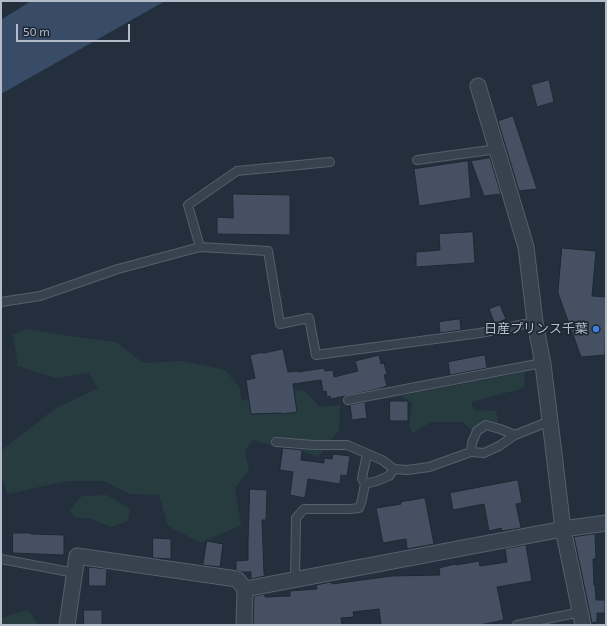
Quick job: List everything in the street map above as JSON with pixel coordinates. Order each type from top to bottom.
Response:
[{"type":"street","points":[[478,86],[526,247],[563,529],[582,619]]},
{"type":"street","points":[[245,590],[563,529],[606,523]]},
{"type":"street","points":[[67,625],[77,556],[237,579],[245,590],[244,625]]},
{"type":"lane","points":[[417,160],[497,148]]},
{"type":"lane","points":[[200,247],[188,205],[237,171],[330,162]]},
{"type":"lane","points":[[1,302],[40,296],[118,269],[200,247],[268,252],[280,324],[309,318],[316,355],[480,333],[535,322]]},
{"type":"lane","points":[[348,400],[542,363]]},
{"type":"lane","points":[[276,442],[314,445],[347,445],[382,460],[394,469],[407,470],[429,467],[471,452],[484,453],[499,446],[515,435],[550,421]]},
{"type":"lane","points":[[471,452],[472,443],[477,431],[486,425],[515,435]]},
{"type":"lane","points":[[294,580],[296,518],[304,509],[360,508],[365,484],[362,478],[367,454]]},
{"type":"lane","points":[[365,484],[389,476],[394,469]]},
{"type":"lane","points":[[1,559],[75,573]]},
{"type":"lane","points":[[518,625],[582,619]]},
{"type":"green space","points":[[27,329],[116,342],[143,363],[183,361],[225,370],[240,388],[241,401],[277,392],[304,390],[320,407],[340,405],[339,430],[318,457],[290,446],[274,446],[252,440],[245,452],[249,470],[235,488],[241,525],[201,543],[168,526],[159,495],[130,494],[104,481],[67,481],[8,494],[1,476],[1,451],[53,410],[98,388],[89,373],[55,378],[18,366],[13,335]]},
{"type":"green space","points":[[525,372],[524,388],[471,402],[474,410],[496,411],[498,421],[488,430],[472,431],[463,422],[431,422],[413,433],[409,427],[412,403],[400,396]]},
{"type":"green space","points":[[107,495],[130,509],[128,521],[111,527],[91,519],[75,517],[69,510],[82,496]]},
{"type":"green space","points":[[28,610],[37,625],[1,625],[1,618]]},
{"type":"water","points":[[31,1],[165,1],[1,94],[1,20]]},
{"type":"building","points":[[549,80],[554,102],[537,107],[531,85]]},
{"type":"building","points":[[513,116],[537,189],[519,191],[498,121]]},
{"type":"building","points":[[490,158],[501,194],[484,196],[471,161]]},
{"type":"building","points":[[468,161],[471,198],[419,206],[414,169]]},
{"type":"building","points":[[233,194],[290,195],[290,235],[217,234],[217,217],[233,218]]},
{"type":"building","points":[[473,232],[475,263],[416,267],[416,252],[440,250],[439,234]]},
{"type":"building","points":[[562,248],[596,251],[592,296],[606,297],[605,355],[581,357],[558,293]]},
{"type":"building","points":[[500,305],[506,319],[495,324],[489,309]]},
{"type":"building","points":[[460,319],[461,330],[440,333],[439,322]]},
{"type":"building","points":[[283,349],[288,372],[324,368],[325,371],[333,370],[334,377],[358,371],[355,361],[379,355],[381,364],[384,363],[387,374],[384,375],[387,386],[331,399],[330,396],[327,397],[326,391],[323,392],[321,380],[293,384],[297,412],[282,414],[251,414],[246,380],[255,378],[250,355]]},
{"type":"building","points":[[485,355],[487,368],[450,375],[448,362]]},
{"type":"building","points":[[390,401],[408,401],[408,421],[390,421]]},
{"type":"building","points":[[365,402],[367,418],[352,420],[350,405]]},
{"type":"building","points":[[283,448],[302,450],[301,460],[324,463],[324,458],[332,459],[333,454],[350,456],[347,476],[341,475],[340,484],[308,479],[305,498],[290,495],[293,472],[280,470]]},
{"type":"building","points":[[518,480],[522,503],[516,504],[521,528],[502,531],[501,528],[489,531],[484,504],[453,510],[450,493]]},
{"type":"building","points":[[250,489],[267,490],[266,520],[262,520],[265,576],[251,579],[251,572],[236,570],[236,561],[248,560]]},
{"type":"building","points":[[425,498],[434,544],[407,549],[406,539],[383,543],[376,508]]},
{"type":"building","points":[[13,533],[64,535],[64,555],[13,553]]},
{"type":"building","points":[[595,534],[596,559],[593,559],[594,585],[596,600],[605,600],[605,613],[597,613],[597,622],[592,623],[574,537]]},
{"type":"building","points":[[153,538],[171,539],[171,559],[153,558]]},
{"type":"building","points":[[207,541],[223,544],[220,567],[203,565]]},
{"type":"building","points":[[526,545],[532,581],[497,587],[504,620],[480,625],[381,625],[379,609],[353,612],[354,617],[341,618],[342,625],[253,625],[254,596],[265,594],[265,597],[290,596],[290,591],[317,589],[316,585],[331,582],[332,584],[392,576],[440,575],[439,568],[455,564],[479,561],[480,566],[507,562],[505,549]]},
{"type":"building","points":[[89,567],[107,569],[106,586],[89,586]]},
{"type":"building","points":[[84,610],[102,610],[102,625],[84,625]]},
{"type":"place","name":"日産プリンス千葉","points":[[596,329]]}]
